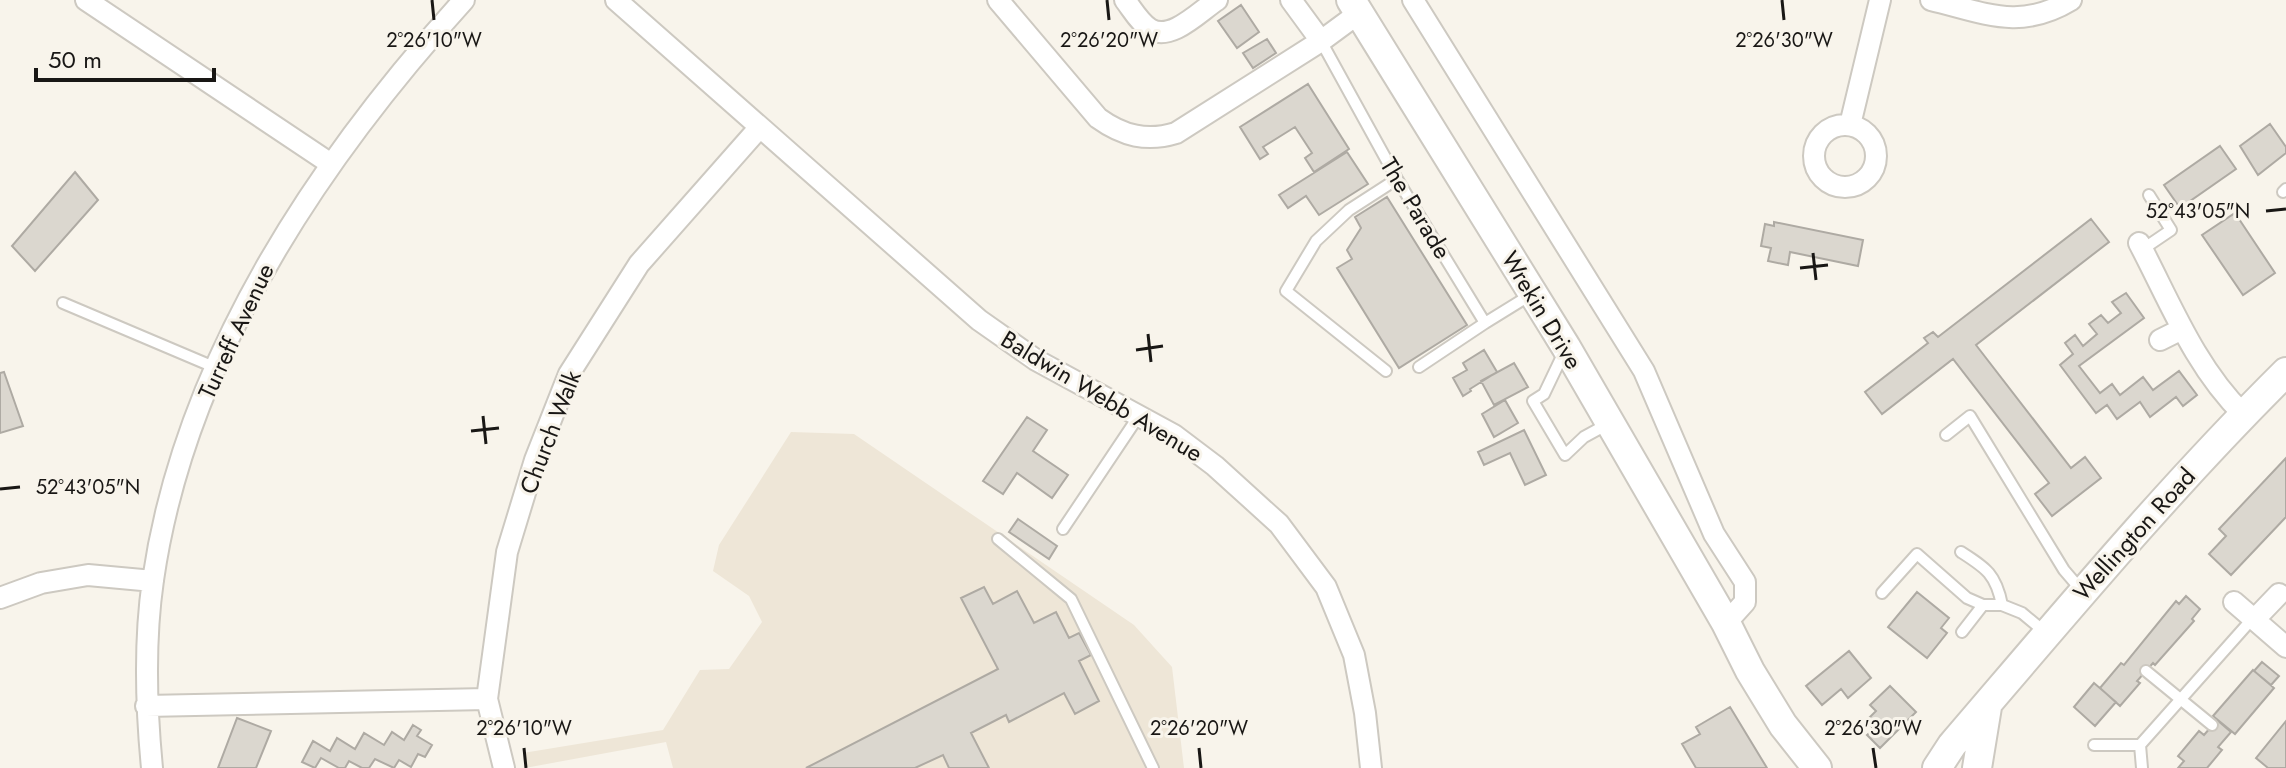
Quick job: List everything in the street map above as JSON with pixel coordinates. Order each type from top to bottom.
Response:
[{"type":"street","points":[[86,0],[331,164]]},
{"type":"street","name":"Turreff Avenue","points":[[152,768],[146,706],[153,581],[176,478],[214,367],[266,265],[331,164],[431,36],[464,0]]},
{"type":"street","name":"Baldwin Webb Avenue","points":[[616,0],[979,320],[1036,360],[1174,435],[1215,466],[1279,524],[1326,587],[1354,655],[1371,768]]},
{"type":"street","points":[[998,0],[1098,118],[1116,131],[1142,138],[1160,138],[1176,133],[1321,41],[1355,6]]},
{"type":"street","points":[[1125,0],[1150,29],[1161,33],[1172,31],[1217,0]]},
{"type":"street","name":"The Parade","points":[[1291,0],[1321,41]]},
{"type":"street","points":[[1413,0],[1644,371],[1714,534],[1745,582],[1745,602],[1726,623]]},
{"type":"street","points":[[1850,125],[1880,0]]},
{"type":"street","points":[[1931,0],[2022,19],[2042,15],[2071,0]]},
{"type":"street","name":"Wrekin Drive","points":[[1355,6],[1566,347],[1726,623],[1750,671],[1783,725],[1817,768]]},
{"type":"street","name":"Church Walk","points":[[504,768],[487,699],[507,552],[535,460],[569,374],[639,264],[759,128]]},
{"type":"street","points":[[2141,246],[2182,329],[2223,394],[2243,414]]},
{"type":"street","points":[[2160,340],[2182,329]]},
{"type":"street","name":"Wellington Road","points":[[1937,768],[1952,745],[2082,591],[2243,414],[2286,372]]},
{"type":"street","points":[[0,598],[41,583],[88,575],[153,581]]},
{"type":"street","points":[[2254,618],[2282,590]]},
{"type":"street","points":[[2234,602],[2286,647]]},
{"type":"street","points":[[146,706],[487,699]]},
{"type":"street","points":[[1977,768],[1988,702]]},
{"type":"lane","name":"The Parade","points":[[1321,41],[1397,179],[1485,323]]},
{"type":"lane","points":[[1386,371],[1286,291],[1316,241],[1349,210],[1397,179]]},
{"type":"lane","points":[[2141,246],[2171,230],[2149,195]]},
{"type":"lane","points":[[1419,367],[1533,293]]},
{"type":"lane","points":[[63,303],[214,367]]},
{"type":"lane","points":[[1566,347],[1544,394],[1533,401],[1565,455],[1584,437],[1608,424]]},
{"type":"lane","points":[[1946,435],[1970,416],[2064,570],[2082,591]]},
{"type":"lane","points":[[1063,529],[1138,417]]},
{"type":"lane","points":[[998,539],[1071,599],[1153,768]]},
{"type":"lane","points":[[1961,552],[1988,569],[1999,590],[2002,605]]},
{"type":"lane","points":[[1882,593],[1917,554],[1967,598],[1983,605],[2002,605],[2022,613],[2046,633]]},
{"type":"lane","points":[[1962,632],[1983,605]]},
{"type":"lane","points":[[2142,768],[2140,745],[2254,618]]},
{"type":"lane","points":[[2146,671],[2212,725]]},
{"type":"lane","points":[[2094,745],[2140,745]]},
{"type":"shaded area","points":[[791,432],[854,434],[1134,625],[1172,667],[1184,768],[673,768],[666,742],[525,768],[523,753],[663,730],[700,670],[729,669],[762,622],[749,596],[713,571],[719,545]]},
{"type":"building","points":[[1241,5],[1259,32],[1237,48],[1218,21]]},
{"type":"building","points":[[1267,39],[1276,53],[1253,68],[1243,53]]},
{"type":"building","points":[[1308,84],[1349,149],[1314,172],[1305,158],[1312,153],[1295,127],[1263,147],[1268,154],[1260,159],[1240,127]]},
{"type":"building","points":[[2270,124],[2286,147],[2286,153],[2258,175],[2240,146]]},
{"type":"building","points":[[2220,146],[2236,169],[2180,208],[2164,185]]},
{"type":"building","points":[[1347,152],[1368,184],[1319,215],[1306,196],[1288,208],[1279,195]]},
{"type":"building","points":[[75,172],[98,200],[35,271],[12,246]]},
{"type":"building","points":[[1387,197],[1467,325],[1399,368],[1337,268],[1352,259],[1347,250],[1361,228],[1355,217]]},
{"type":"building","points":[[2235,213],[2275,273],[2243,295],[2202,235]]},
{"type":"building","points":[[2091,219],[2109,242],[1976,345],[2071,468],[2085,457],[2101,478],[2052,516],[2035,494],[2049,483],[1953,359],[1882,414],[1865,392],[1928,343],[1924,338],[1933,332],[1938,337]]},
{"type":"building","points":[[1774,222],[1863,240],[1858,266],[1790,252],[1788,265],[1768,261],[1771,248],[1761,246],[1765,224],[1774,226]]},
{"type":"building","points":[[2126,293],[2144,318],[2079,366],[2100,393],[2112,384],[2120,395],[2143,377],[2153,390],[2179,371],[2197,395],[2183,406],[2176,397],[2150,417],[2140,402],[2117,419],[2107,405],[2096,413],[2060,365],[2073,354],[2065,343],[2075,335],[2083,346],[2097,334],[2089,324],[2101,315],[2108,323],[2121,313],[2112,302]]},
{"type":"building","points":[[1484,350],[1497,372],[1463,396],[1453,378],[1467,370],[1463,363]]},
{"type":"building","points":[[1514,363],[1528,387],[1494,405],[1481,381]]},
{"type":"building","points":[[4,372],[23,426],[0,433],[0,373]]},
{"type":"building","points":[[1505,400],[1518,423],[1494,437],[1482,414]]},
{"type":"building","points":[[1027,417],[1047,430],[1033,451],[1068,475],[1052,498],[1017,473],[1003,494],[983,481]]},
{"type":"building","points":[[1524,430],[1546,475],[1525,485],[1510,453],[1484,465],[1478,452]]},
{"type":"building","points":[[2286,458],[2286,517],[2231,575],[2209,554],[2226,536],[2219,529]]},
{"type":"building","points":[[1018,519],[1057,546],[1049,559],[1009,532]]},
{"type":"building","points":[[984,587],[993,604],[1017,591],[1034,623],[1056,612],[1069,638],[1079,633],[1091,655],[1079,661],[1099,701],[1075,714],[1064,693],[1009,722],[1006,715],[971,733],[989,768],[949,768],[943,755],[915,768],[806,768],[998,669],[961,598]]},
{"type":"building","points":[[1917,592],[1949,618],[1941,628],[1947,633],[1927,658],[1888,627]]},
{"type":"building","points":[[2186,596],[2200,609],[2192,619],[2194,621],[2137,681],[2140,683],[2120,706],[2100,688],[2121,663],[2124,665],[2176,601],[2179,604]]},
{"type":"building","points":[[1849,651],[1871,678],[1848,698],[1841,689],[1822,705],[1806,686]]},
{"type":"building","points":[[2262,662],[2279,676],[2271,685],[2254,671]]},
{"type":"building","points":[[2253,670],[2274,688],[2235,734],[2213,716]]},
{"type":"building","points":[[2094,683],[2116,702],[2095,726],[2074,707]]},
{"type":"building","points":[[1890,686],[1916,712],[1880,748],[1867,735],[1874,729],[1866,721],[1876,711],[1870,705]]},
{"type":"building","points":[[1730,707],[1767,768],[1696,768],[1682,744],[1700,734],[1696,727]]},
{"type":"building","points":[[237,718],[271,731],[256,768],[218,768]]},
{"type":"building","points":[[2217,720],[2231,732],[2218,747],[2222,750],[2207,768],[2178,768],[2184,761],[2178,756],[2199,731],[2204,735]]},
{"type":"building","points":[[2286,721],[2286,768],[2268,768],[2256,758]]},
{"type":"building","points":[[413,725],[421,730],[417,736],[432,745],[425,757],[418,754],[411,767],[399,760],[394,768],[375,759],[369,768],[349,761],[345,768],[339,768],[321,758],[315,768],[302,762],[313,741],[330,751],[337,738],[355,749],[364,733],[384,745],[392,732],[404,740]]}]
